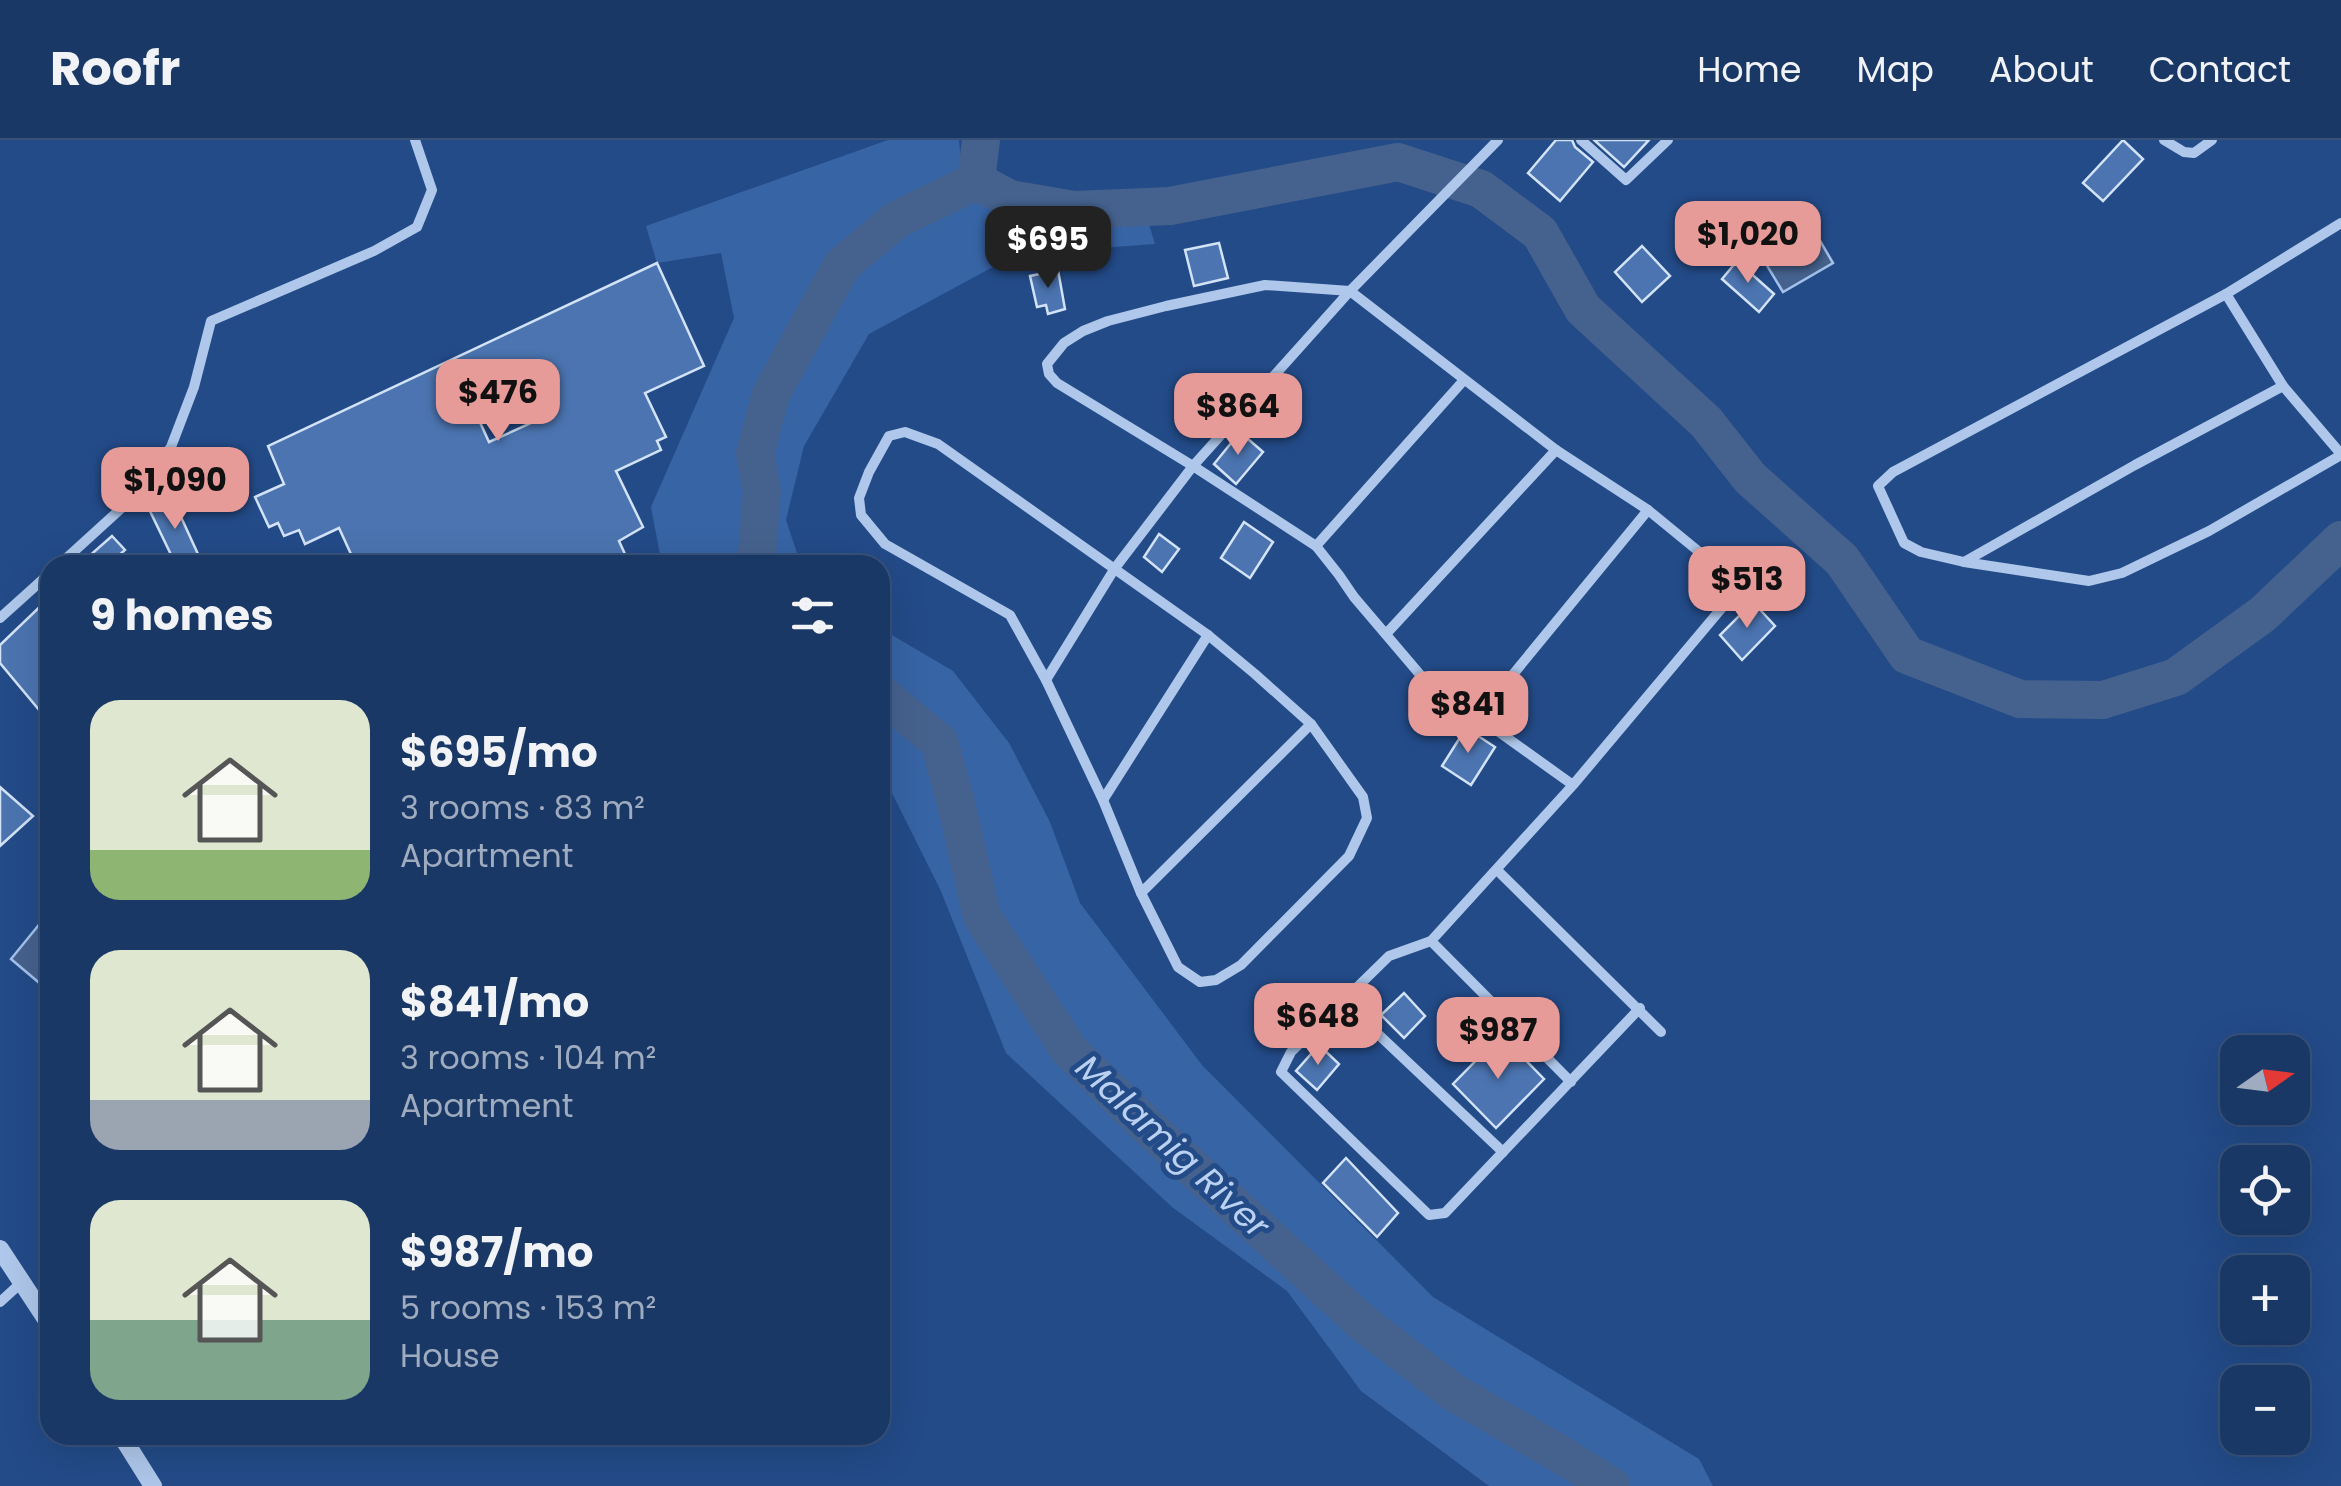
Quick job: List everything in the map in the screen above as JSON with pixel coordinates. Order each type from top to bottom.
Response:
[{"type":"street","points":[[70,555],[126,504],[171,447],[194,387],[212,321],[374,251],[417,227],[432,190],[415,140]]},
{"type":"street","points":[[1046,680],[1115,568],[1193,466],[1350,291],[1498,140]]},
{"type":"street","points":[[1582,140],[1626,180],[1668,140]]},
{"type":"street","points":[[2164,140],[2184,152],[2194,153],[2212,140]]},
{"type":"street","points":[[2226,294],[2282,386],[2341,454],[2209,531],[2122,574],[2089,580],[1964,562],[1921,552],[1904,542],[1878,486],[1894,472],[2226,294],[2341,223]]},
{"type":"street","points":[[1573,785],[1478,717],[1434,692],[1316,546],[1057,384],[1047,364],[1064,344],[1083,331],[1166,306],[1265,285],[1350,291],[1556,450],[1648,510],[1703,555],[1731,597],[1573,785],[1431,941],[1389,956],[1290,1052],[1281,1072],[1429,1215],[1446,1212],[1640,1008]]},
{"type":"street","points":[[1316,546],[1464,380]]},
{"type":"street","points":[[1964,562],[2282,386]]},
{"type":"street","points":[[905,432],[938,444],[1115,568],[1208,635],[1311,724],[1363,798],[1367,818],[1349,856],[1242,964],[1216,980],[1200,982],[1178,968],[1140,893],[1103,800],[1046,680],[1010,615],[885,544],[862,515],[858,498],[889,436],[905,432]]},
{"type":"street","points":[[1386,634],[1556,450]]},
{"type":"street","points":[[1478,717],[1648,510]]},
{"type":"street","points":[[0,618],[40,582]]},
{"type":"street","points":[[1103,800],[1208,635]]},
{"type":"street","points":[[1140,893],[1311,724]]},
{"type":"street","points":[[1497,870],[1662,1032]]},
{"type":"street","points":[[1431,941],[1570,1082]]},
{"type":"street","points":[[1344,1002],[1503,1152]]},
{"type":"street","points":[[0,1249],[40,1310]]},
{"type":"street","points":[[0,1302],[22,1282]]},
{"type":"street","points":[[126,1445],[153,1486]]},
{"type":"shaded area","points":[[888,140],[959,140],[962,174],[1011,223],[1148,221],[1155,244],[1017,254],[869,334],[804,446],[786,520],[798,555],[660,555],[651,507],[734,318],[721,253],[657,263],[646,226]]},
{"type":"shaded area","points":[[1816,234],[1833,263],[1783,292],[1766,264]]},
{"type":"shaded area","points":[[890,634],[953,671],[1009,743],[1050,822],[1080,903],[1202,1065],[1433,1297],[1699,1459],[1713,1486],[1489,1486],[1361,1391],[1287,1291],[1172,1207],[1006,1053],[940,889],[890,789]]},
{"type":"shaded area","points":[[40,923],[40,984],[11,959]]},
{"type":"building","points":[[1556,140],[1572,140],[1593,162],[1560,201],[1528,173]]},
{"type":"building","points":[[1594,140],[1649,140],[1624,167]]},
{"type":"building","points":[[2123,140],[2143,159],[2103,201],[2083,183]]},
{"type":"building","points":[[1219,243],[1228,278],[1194,286],[1185,250]]},
{"type":"building","points":[[1642,246],[1670,276],[1642,302],[1615,272]]},
{"type":"building","points":[[1737,261],[1774,294],[1759,312],[1722,279]]},
{"type":"building","points":[[657,263],[704,366],[645,393],[666,437],[657,441],[661,450],[616,471],[643,527],[619,541],[625,555],[351,555],[339,528],[305,544],[299,530],[284,536],[278,523],[269,527],[255,497],[284,484],[268,446]],"holes":[[[531,370],[551,414],[489,442],[469,398]]]},
{"type":"building","points":[[1058,270],[1065,309],[1048,314],[1046,305],[1037,307],[1030,276]]},
{"type":"building","points":[[1240,432],[1263,452],[1236,484],[1214,464]]},
{"type":"building","points":[[170,493],[198,555],[171,555],[148,507]]},
{"type":"building","points":[[1244,522],[1273,542],[1250,578],[1221,558]]},
{"type":"building","points":[[1159,534],[1179,549],[1162,572],[1144,557]]},
{"type":"building","points":[[112,536],[125,550],[119,555],[90,555]]},
{"type":"building","points":[[1753,602],[1775,626],[1742,660],[1720,635]]},
{"type":"building","points":[[40,607],[40,711],[0,663],[0,645]]},
{"type":"building","points":[[1466,728],[1495,747],[1471,785],[1442,766]]},
{"type":"building","points":[[0,787],[33,816],[0,846]]},
{"type":"building","points":[[1404,993],[1425,1016],[1404,1038],[1381,1015]]},
{"type":"building","points":[[1501,1035],[1544,1079],[1496,1128],[1453,1084]]},
{"type":"building","points":[[1319,1045],[1339,1064],[1317,1090],[1296,1071]]},
{"type":"building","points":[[1346,1158],[1398,1213],[1377,1237],[1323,1183]]},
{"type":"waterway","name":"Malamig River","points":[[976,181],[981,140]]},
{"type":"waterway","points":[[976,181],[1010,199],[1074,210],[1170,206],[1398,162],[1481,189],[1540,233],[1583,309],[1706,422],[1750,478],[1842,560],[1907,655],[2020,699],[2103,700],[2176,677],[2263,614],[2341,540]]},
{"type":"waterway","name":"Malamig River","points":[[757,555],[762,491],[755,454],[771,394],[842,265],[896,220],[976,181]]},
{"type":"waterway","name":"Malamig River","points":[[890,701],[939,742],[982,916],[1069,1050],[1364,1324],[1453,1392],[1611,1486]]}]
